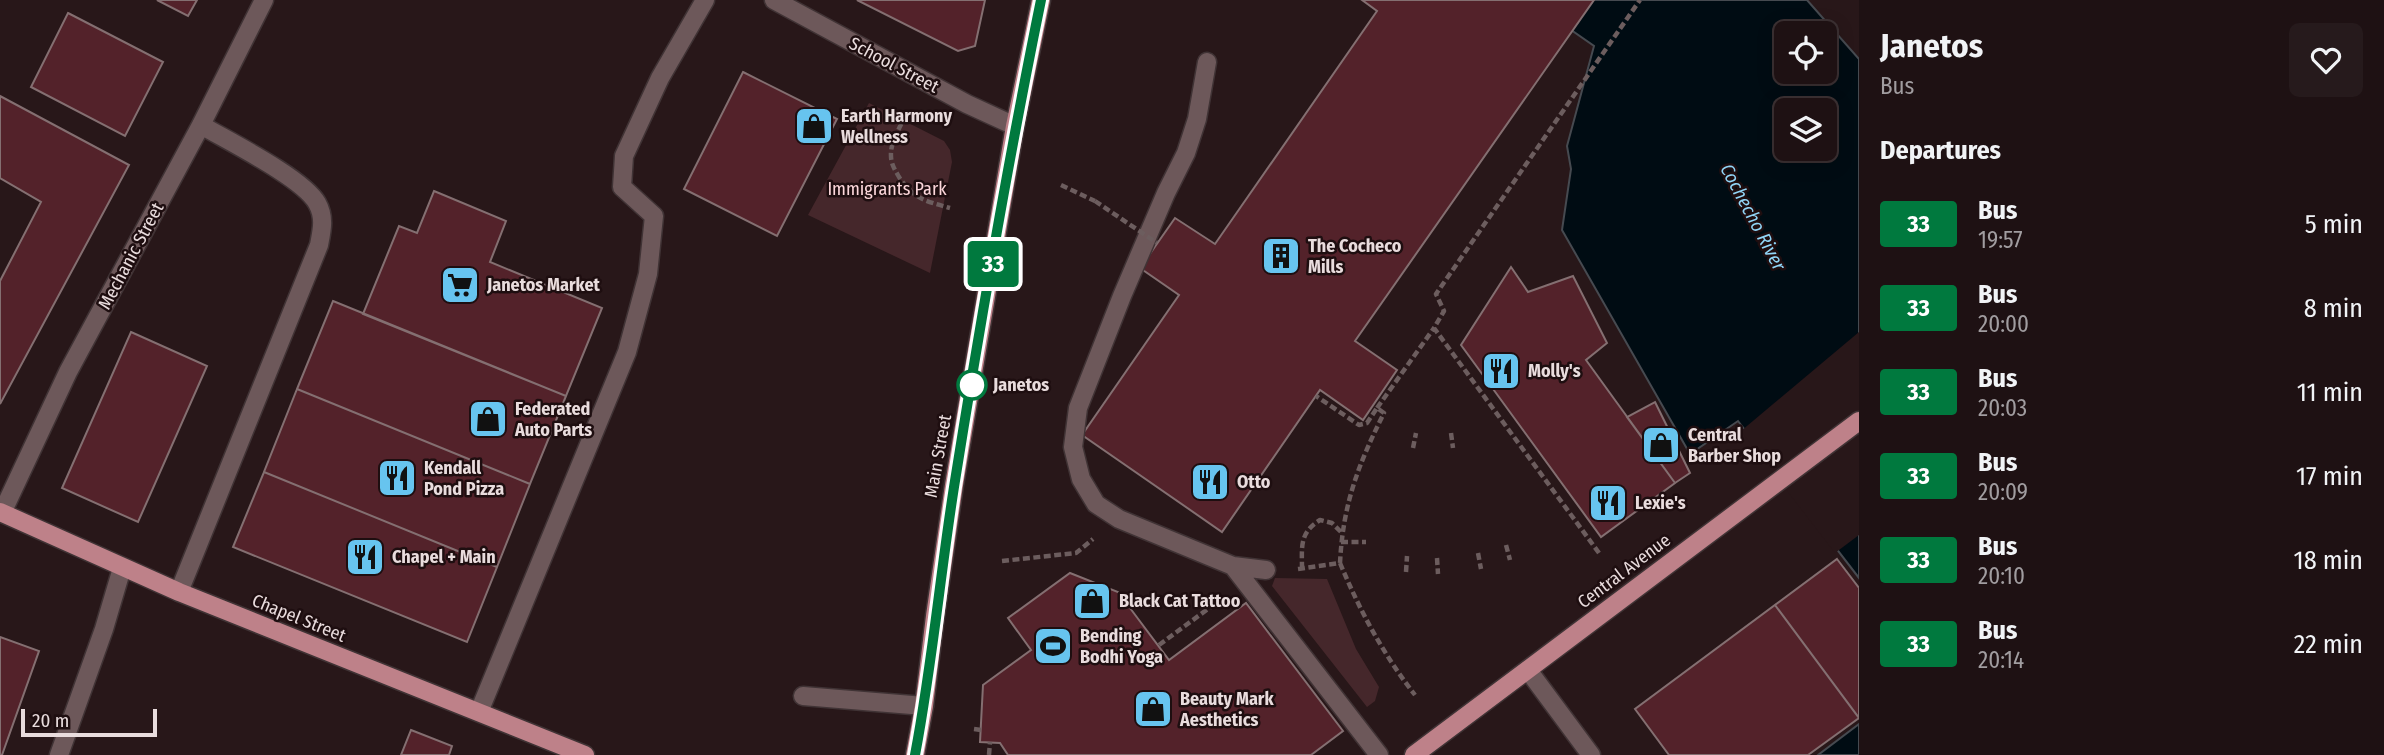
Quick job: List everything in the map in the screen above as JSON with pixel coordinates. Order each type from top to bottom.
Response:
[{"type":"main road","name":"Main Street","points":[[915,755],[954,485],[1015,126],[1041,0]]},
{"type":"main road","name":"Central Avenue","points":[[1414,755],[1859,421]]},
{"type":"main road","name":"Chapel Street","points":[[1,513],[179,592],[585,755]]},
{"type":"street","name":"Mechanic Street","points":[[1,513],[68,372],[201,125],[264,0]]},
{"type":"street","points":[[479,712],[627,352],[648,274],[654,216],[622,187],[624,156],[660,78],[705,0]]},
{"type":"street","name":"School Street","points":[[774,0],[967,104],[1015,126]]},
{"type":"street","points":[[1207,62],[1197,120],[1186,153],[1133,270],[1078,408],[1073,447],[1081,479],[1096,504],[1119,519],[1233,566],[1266,570]]},
{"type":"street","points":[[179,592],[319,245],[323,223],[317,202],[299,183],[201,125]]},
{"type":"street","points":[[1233,566],[1379,755]]},
{"type":"street","points":[[59,755],[104,629],[122,568]]},
{"type":"street","points":[[1528,670],[1591,755]]},
{"type":"street","points":[[803,696],[924,706]]},
{"type":"path","points":[[1316,396],[1359,425],[1367,423],[1444,311],[1436,294],[1640,0]]},
{"type":"path","points":[[906,114],[891,155],[894,167],[913,195],[950,208]]},
{"type":"path","points":[[1061,185],[1095,201],[1157,243]]},
{"type":"path","points":[[1434,328],[1599,553]]},
{"type":"path","points":[[1377,408],[1384,413],[1363,453],[1351,491],[1341,532],[1340,563],[1369,628],[1387,658],[1415,695]]},
{"type":"path","points":[[1413,448],[1416,433]]},
{"type":"path","points":[[1451,433],[1453,448]]},
{"type":"path","points":[[1003,561],[1076,553],[1119,519]]},
{"type":"path","points":[[1302,569],[1302,543],[1308,528],[1320,520],[1332,523],[1341,532]]},
{"type":"path","points":[[1341,542],[1366,542]]},
{"type":"path","points":[[1506,545],[1510,560]]},
{"type":"path","points":[[1478,552],[1480,569]]},
{"type":"path","points":[[1406,572],[1407,556]]},
{"type":"path","points":[[1437,558],[1438,574]]},
{"type":"path","points":[[1266,570],[1302,569],[1340,563]]},
{"type":"path","points":[[1159,645],[1222,599]]},
{"type":"path","points":[[974,729],[981,730]]},
{"type":"path","points":[[989,755],[990,742]]},
{"type":"green space","name":"Immigrants Park","points":[[869,103],[944,141],[950,150],[952,162],[930,273],[808,215]]},
{"type":"green space","points":[[1275,578],[1327,579],[1356,649],[1379,687],[1375,701],[1367,707],[1272,586]]},
{"type":"water","name":"Cochecho River","points":[[1528,0],[1807,0],[1826,21],[1774,21],[1774,84],[1837,84],[1837,34],[1859,59],[1859,578],[1738,421],[1690,454],[1562,230],[1571,169],[1567,146],[1594,46]]},
{"type":"water","points":[[1859,724],[1859,755],[1818,755]]},
{"type":"pier","points":[[1859,332],[1859,535],[1835,553],[1741,431]]},
{"type":"building","points":[[157,0],[197,0],[188,16]]},
{"type":"building","points":[[857,0],[985,0],[975,46],[958,51]]},
{"type":"building","name":"The Cocheco Mills","points":[[1362,0],[1594,0],[1355,341],[1397,370],[1363,420],[1320,390],[1222,532],[1082,435],[1179,295],[1140,268],[1175,218],[1215,244],[1377,11]]},
{"type":"building","points":[[68,13],[163,62],[125,136],[31,87]]},
{"type":"building","points":[[743,72],[837,119],[777,236],[684,189]]},
{"type":"building","points":[[0,96],[129,165],[0,404],[0,281],[41,202],[0,178]]},
{"type":"building","name":"Janetos Market","points":[[434,191],[506,221],[490,262],[602,308],[566,396],[363,314],[399,226],[417,233]]},
{"type":"building","points":[[1511,267],[1528,292],[1573,276],[1607,343],[1586,360],[1675,483],[1601,537],[1461,345]]},
{"type":"building","points":[[333,301],[566,396],[530,484],[297,389]]},
{"type":"building","points":[[131,332],[207,366],[138,522],[62,488]]},
{"type":"building","name":"Kendall Pond Pizza","points":[[297,389],[530,484],[497,567],[264,472]]},
{"type":"building","name":"Central Barber Shop","points":[[1655,402],[1690,473],[1675,483],[1627,417]]},
{"type":"building","name":"Chapel + Main","points":[[264,472],[497,567],[467,642],[233,547]]},
{"type":"building","points":[[1837,559],[1859,588],[1859,718],[1775,605]]},
{"type":"building","points":[[1070,573],[1118,592],[1169,660],[1246,603],[1343,731],[1311,755],[1008,755],[1000,743],[980,742],[983,685],[1031,650],[1008,618]]},
{"type":"building","points":[[1775,605],[1859,718],[1808,755],[1669,755],[1635,709]]},
{"type":"building","points":[[0,637],[39,651],[2,755],[0,755]]},
{"type":"building","points":[[411,730],[452,746],[449,755],[401,755]]},
{"type":"bus line","name":"33","points":[[915,755],[954,485],[1015,126],[1041,0]]},
{"type":"place","name":"Earth Harmony Wellness","points":[[814,126]]},
{"type":"place","name":"The Cocheco Mills","points":[[1281,256]]},
{"type":"place","name":"Janetos Market","points":[[460,285]]},
{"type":"place","name":"Molly's","points":[[1501,371]]},
{"type":"place","name":"Janetos","points":[[972,385]]},
{"type":"place","name":"Federated Auto Parts","points":[[488,419]]},
{"type":"place","name":"Central Barber Shop","points":[[1661,445]]},
{"type":"place","name":"Kendall Pond Pizza","points":[[397,478]]},
{"type":"place","name":"Otto","points":[[1210,482]]},
{"type":"place","name":"Lexie's","points":[[1608,503]]},
{"type":"place","name":"Chapel + Main","points":[[365,557]]},
{"type":"place","name":"Black Cat Tattoo","points":[[1092,601]]},
{"type":"place","name":"Bending Bodhi Yoga","points":[[1053,646]]},
{"type":"place","name":"Beauty Mark Aesthetics","points":[[1153,709]]}]
